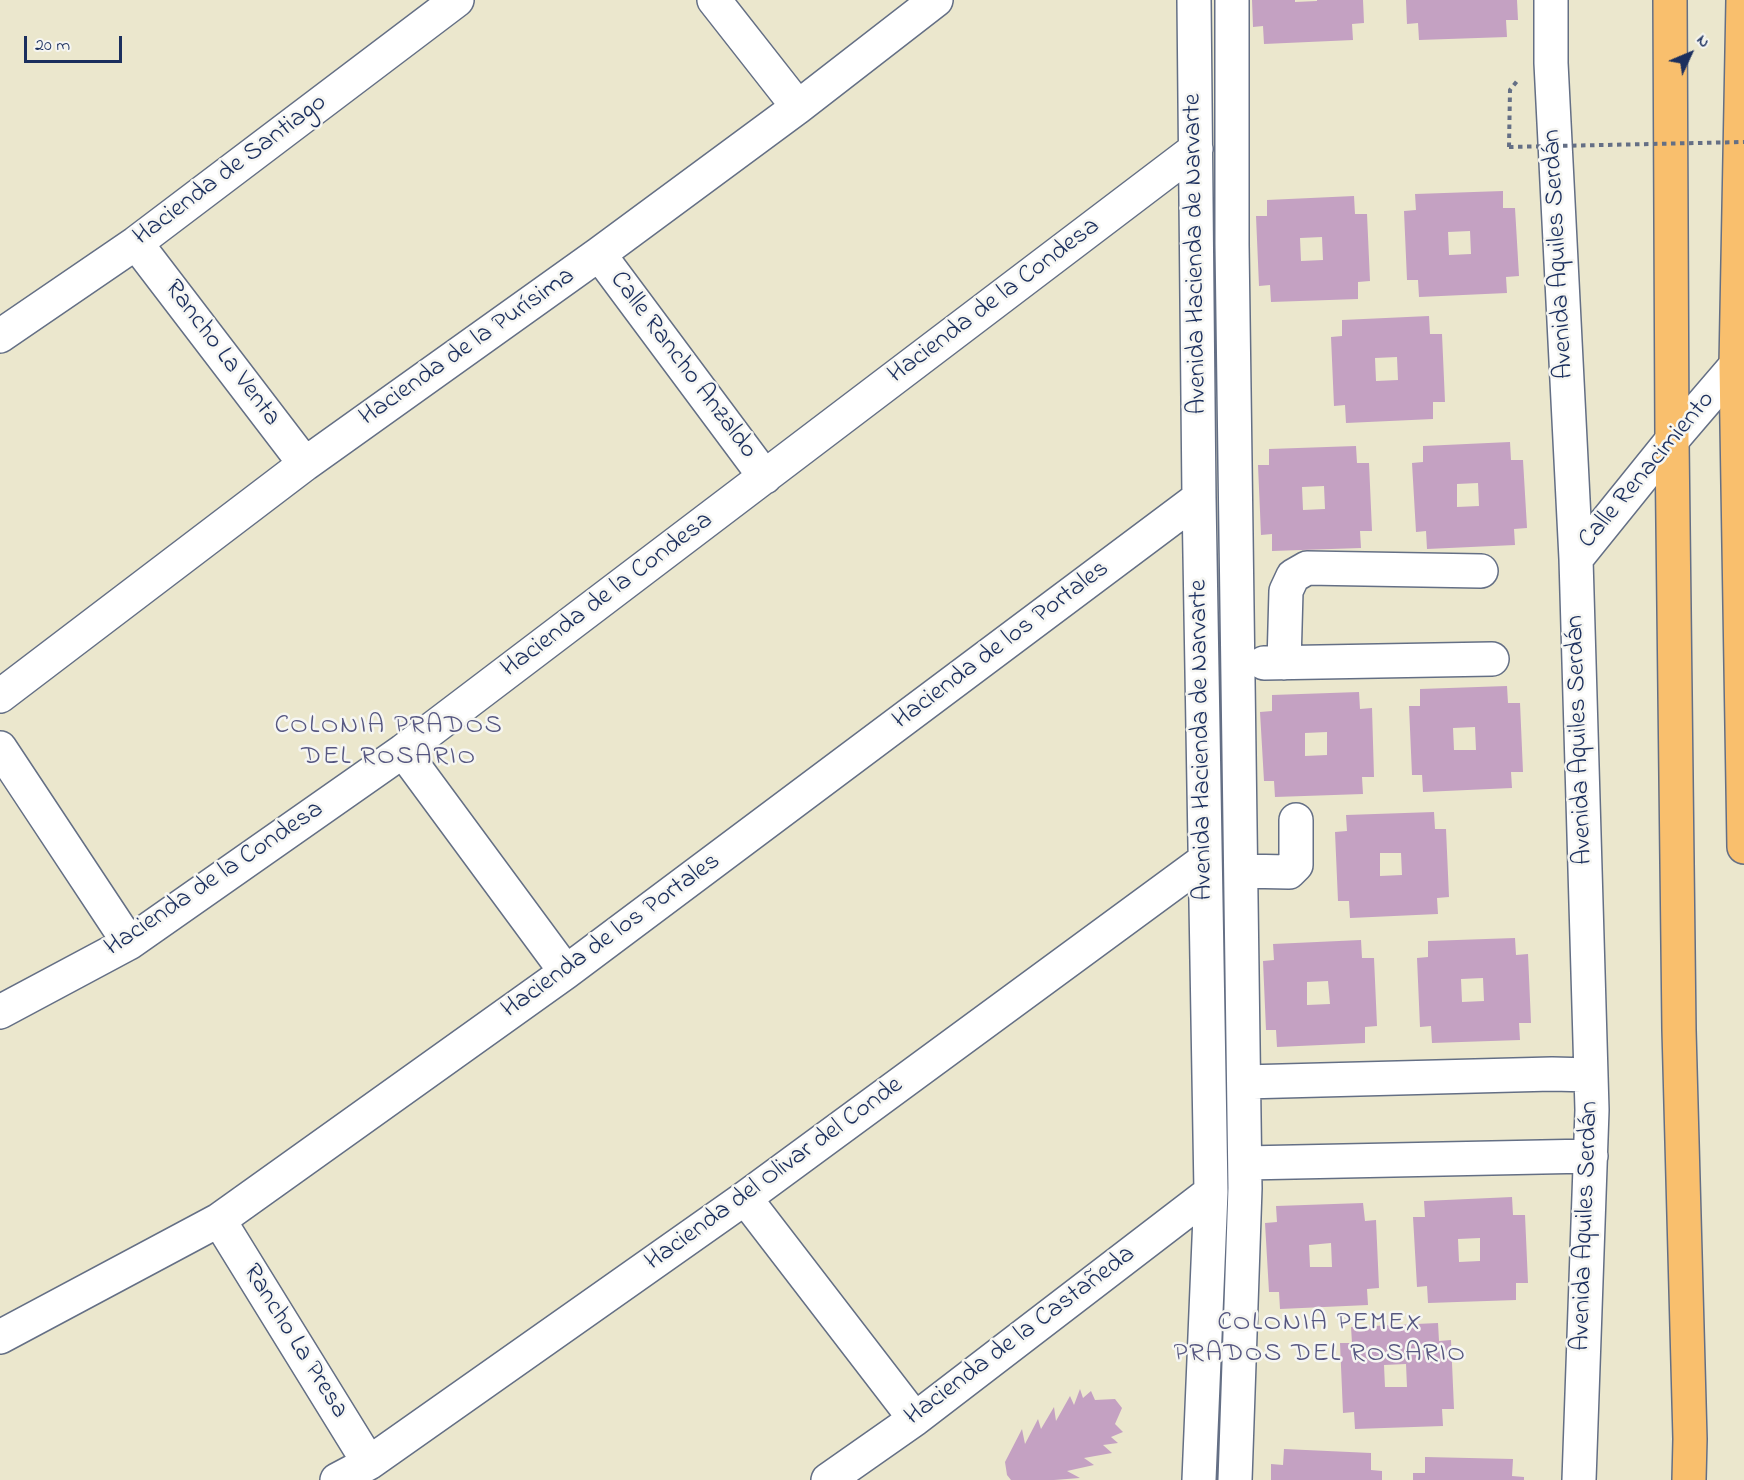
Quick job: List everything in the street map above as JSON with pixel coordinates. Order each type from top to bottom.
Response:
[{"type":"main road","points":[[1670,0],[1672,440],[1679,1030],[1690,1439],[1689,1480]]},
{"type":"main road","points":[[1743,0],[1740,360],[1744,847]]},
{"type":"street","name":"Hacienda de Santiago","points":[[0,336],[136,243],[457,0]]},
{"type":"street","points":[[714,0],[798,107]]},
{"type":"street","name":"Hacienda de la Purísima","points":[[0,696],[305,464],[599,254],[798,107],[936,0]]},
{"type":"street","name":"Avenida Hacienda de Narvarte","points":[[1194,0],[1199,498],[1211,1192],[1199,1480]]},
{"type":"street","name":"Avenida Hacienda de Narvarte","points":[[1232,0],[1232,244],[1245,1162],[1235,1480]]},
{"type":"street","name":"Avenida Aquiles Serdán","points":[[1551,0],[1551,63],[1576,559],[1592,1110],[1579,1480]]},
{"type":"street","name":"Hacienda de la Condesa","points":[[0,1012],[129,943],[403,751],[1196,149]]},
{"type":"street","name":"Rancho La Venta","points":[[136,243],[305,464]]},
{"type":"street","points":[[1197,254],[1232,244]]},
{"type":"street","name":"Calle Rancho Anzaldo","points":[[599,254],[765,477]]},
{"type":"street","name":"Calle Renacimiento","points":[[1576,559],[1740,360]]},
{"type":"street","name":"Hacienda de los Portales","points":[[0,1337],[219,1220],[567,972],[1199,498]]},
{"type":"street","points":[[1284,663],[1286,591],[1293,576],[1307,568],[1481,571]]},
{"type":"street","points":[[1238,663],[1492,659]]},
{"type":"street","points":[[0,748],[129,943]]},
{"type":"street","points":[[403,751],[567,972]]},
{"type":"street","points":[[1241,871],[1289,872],[1296,865],[1296,820]]},
{"type":"street","name":"Hacienda del Olivar del Conde","points":[[337,1480],[369,1463],[745,1198],[1205,860]]},
{"type":"street","points":[[1244,1082],[1591,1075]]},
{"type":"street","points":[[1245,1162],[1591,1156]]},
{"type":"street","name":"Hacienda de la Castañeda","points":[[828,1480],[915,1419],[1211,1192]]},
{"type":"street","points":[[745,1198],[915,1419]]},
{"type":"street","name":"Rancho La Presa","points":[[219,1220],[369,1463]]},
{"type":"path","points":[[1510,90],[1509,147],[1744,142]]},
{"type":"building","points":[[1252,0],[1295,0],[1295,2],[1363,0],[1364,23],[1352,24],[1353,40],[1264,44],[1263,26],[1253,27]]},
{"type":"building","points":[[1406,0],[1517,0],[1518,20],[1506,20],[1507,37],[1419,40],[1418,23],[1407,24]]},
{"type":"building","points":[[1503,191],[1503,208],[1515,208],[1519,276],[1506,277],[1507,293],[1419,297],[1418,280],[1407,280],[1404,211],[1416,210],[1415,194]],"holes":[[[1470,231],[1471,254],[1449,255],[1448,232]]]},
{"type":"building","points":[[1354,196],[1355,214],[1367,214],[1370,281],[1358,282],[1358,299],[1271,302],[1270,285],[1259,286],[1256,216],[1267,216],[1267,200]],"holes":[[[1322,237],[1323,260],[1301,261],[1300,238]]]},
{"type":"building","points":[[1429,316],[1430,334],[1442,334],[1445,402],[1433,402],[1433,419],[1346,423],[1345,405],[1334,406],[1331,337],[1342,336],[1342,320]],"holes":[[[1397,357],[1398,380],[1376,381],[1375,358]]]},
{"type":"building","points":[[1510,442],[1511,460],[1523,460],[1527,528],[1514,529],[1515,545],[1427,549],[1426,531],[1416,532],[1412,463],[1423,462],[1423,446]],"holes":[[[1478,483],[1479,506],[1457,507],[1457,484]]]},
{"type":"building","points":[[1356,446],[1357,463],[1369,463],[1372,531],[1360,531],[1361,548],[1272,551],[1272,534],[1261,535],[1258,465],[1269,465],[1269,449]],"holes":[[[1324,486],[1325,509],[1303,510],[1302,487]]]},
{"type":"building","points":[[1507,686],[1508,703],[1520,703],[1523,772],[1511,772],[1512,788],[1423,792],[1422,775],[1412,775],[1409,706],[1420,706],[1420,689]],"holes":[[[1475,727],[1476,750],[1454,750],[1453,728]]]},
{"type":"building","points":[[1359,692],[1360,709],[1372,708],[1374,777],[1362,777],[1363,794],[1275,797],[1274,781],[1264,781],[1260,712],[1272,711],[1272,695]],"holes":[[[1327,732],[1327,755],[1305,756],[1305,733]]]},
{"type":"building","points":[[1434,812],[1435,829],[1446,829],[1449,897],[1437,898],[1438,914],[1350,918],[1349,901],[1338,901],[1335,832],[1347,831],[1346,815]],"holes":[[[1380,853],[1401,853],[1402,875],[1380,876]]]},
{"type":"building","points":[[1515,938],[1516,955],[1528,954],[1531,1023],[1519,1023],[1520,1040],[1432,1043],[1431,1026],[1420,1027],[1417,958],[1428,957],[1428,941]],"holes":[[[1483,978],[1484,1001],[1462,1002],[1461,979]]]},
{"type":"building","points":[[1361,940],[1362,958],[1374,958],[1377,1026],[1365,1027],[1365,1043],[1277,1047],[1276,1030],[1266,1030],[1263,961],[1274,960],[1273,944]],"holes":[[[1328,981],[1330,1004],[1307,1005],[1307,982]]]},
{"type":"building","points":[[1512,1197],[1513,1215],[1525,1215],[1528,1283],[1516,1283],[1516,1300],[1428,1303],[1427,1286],[1417,1287],[1413,1217],[1425,1217],[1424,1201]],"holes":[[[1480,1238],[1480,1261],[1459,1262],[1458,1239]]]},
{"type":"building","points":[[1363,1203],[1365,1221],[1376,1220],[1379,1288],[1367,1289],[1368,1305],[1280,1309],[1279,1292],[1269,1292],[1265,1223],[1277,1222],[1276,1206]],"holes":[[[1331,1243],[1332,1267],[1310,1267],[1309,1245]]]},
{"type":"building","points":[[1438,1323],[1439,1341],[1451,1340],[1454,1409],[1442,1409],[1443,1426],[1355,1429],[1354,1412],[1343,1413],[1340,1343],[1352,1343],[1351,1327]],"holes":[[[1406,1364],[1407,1387],[1385,1387],[1384,1365]]]},
{"type":"building","points":[[1080,1389],[1083,1398],[1091,1391],[1095,1400],[1115,1399],[1122,1408],[1115,1424],[1123,1432],[1111,1437],[1118,1443],[1103,1445],[1112,1453],[1084,1458],[1094,1465],[1067,1471],[1080,1478],[1011,1480],[1007,1475],[1005,1462],[1022,1429],[1025,1444],[1038,1419],[1041,1429],[1054,1407],[1056,1421],[1070,1396],[1074,1405]]},
{"type":"building","points":[[1284,1449],[1371,1453],[1371,1470],[1382,1471],[1382,1480],[1271,1480],[1271,1464],[1283,1465]]},
{"type":"building","points":[[1425,1457],[1513,1459],[1512,1476],[1524,1477],[1524,1480],[1413,1480],[1413,1473],[1425,1473]]},
{"type":"district","name":"COLONIA PRADOS DEL ROSARIO","points":[[389,744]]},
{"type":"district","name":"COLONIA PEMEX PRADOS DEL ROSARIO","points":[[1320,1340]]}]
